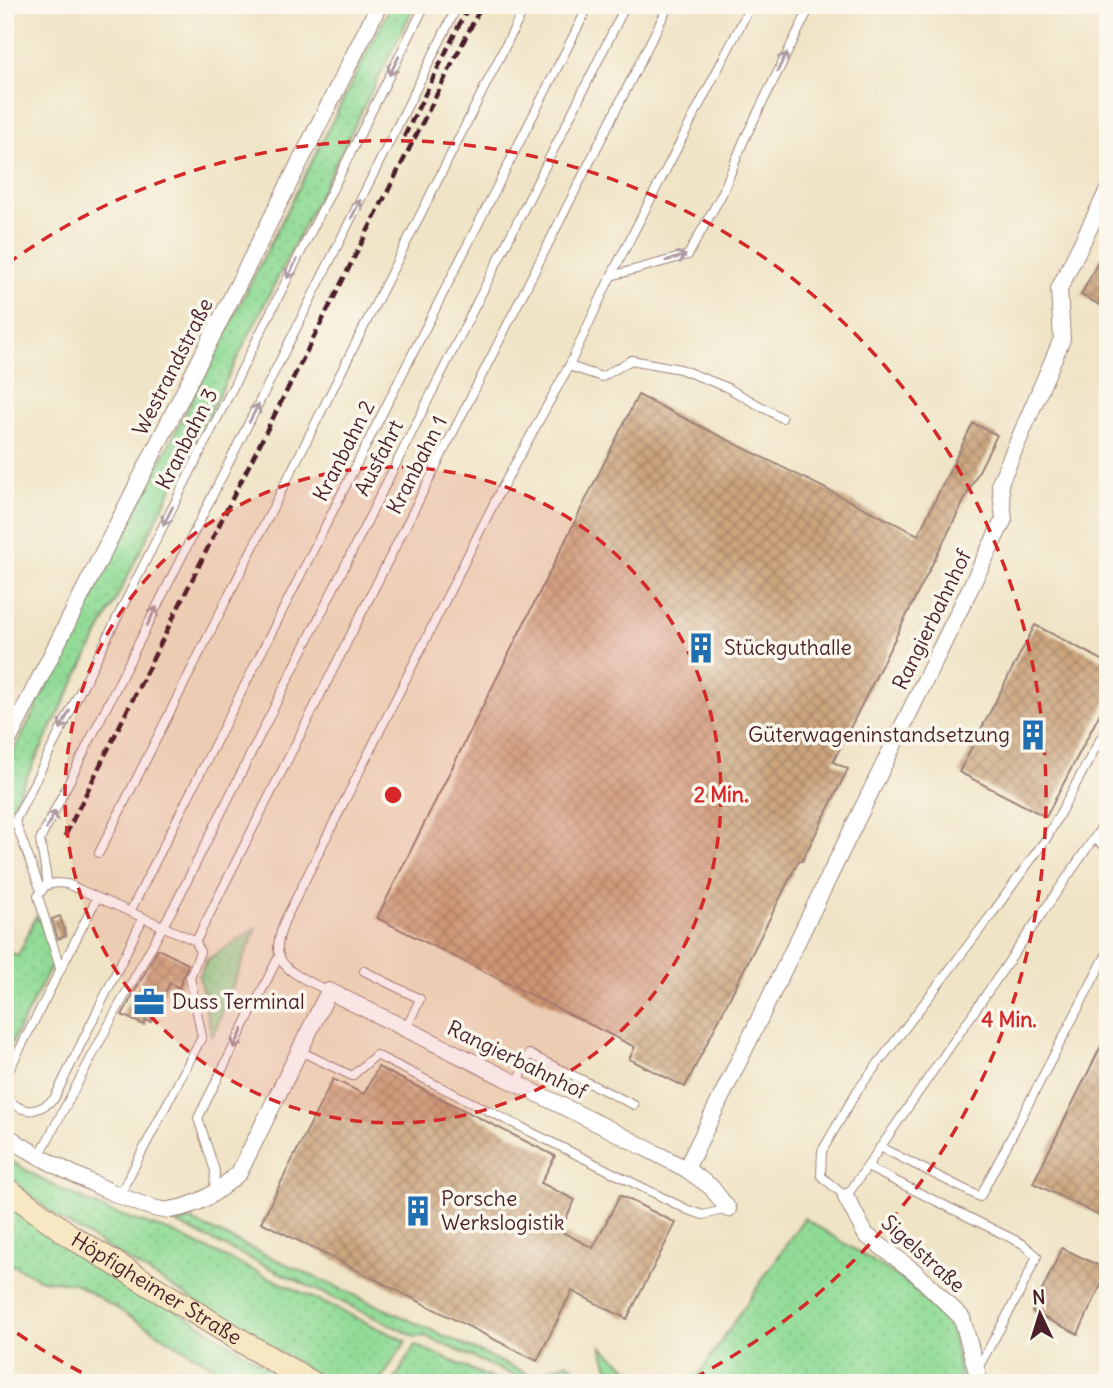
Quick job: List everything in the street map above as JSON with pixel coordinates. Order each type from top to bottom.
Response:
[{"type":"main road","name":"Höpfigheimer Straße","points":[[5,1188],[72,1237],[312,1383]]},
{"type":"street","name":"Westrandstraße","points":[[5,747],[379,5]]},
{"type":"street","name":"Rangierbahnhof","points":[[686,1169],[1004,519],[1000,483],[1062,339],[1059,289],[1108,190]]},
{"type":"street","name":"Rangierbahnhof","points":[[329,991],[686,1169],[711,1186],[728,1209]]},
{"type":"street","points":[[5,1134],[39,1156],[145,1205],[167,1210],[203,1201],[239,1173],[329,991]]},
{"type":"street","name":"Sigelstraße","points":[[846,1197],[866,1235],[915,1272],[962,1318],[979,1377]]},
{"type":"lane","name":"Kranbahn 3","points":[[45,888],[15,821],[425,5]]},
{"type":"lane","points":[[45,888],[40,840],[458,5]]},
{"type":"lane","points":[[99,853],[526,5]]},
{"type":"lane","name":"Kranbahn 2","points":[[131,912],[589,5]]},
{"type":"lane","name":"Ausfahrt","points":[[39,1156],[203,850],[625,5]]},
{"type":"lane","name":"Kranbahn 1","points":[[195,941],[669,5]]},
{"type":"lane","points":[[214,1194],[215,1171],[198,1118],[279,956],[278,942],[284,922],[498,495],[569,366],[611,276],[751,5]]},
{"type":"lane","points":[[611,276],[688,256],[722,194],[744,139],[811,5]]},
{"type":"lane","points":[[569,366],[602,377],[631,360],[680,369],[726,387],[782,418]]},
{"type":"lane","points":[[1108,725],[1046,839],[944,979],[857,1091],[822,1151],[821,1176],[846,1197],[1108,818]]},
{"type":"lane","points":[[1094,839],[1108,848]]},
{"type":"lane","points":[[60,968],[38,896],[45,888],[57,883],[67,884],[195,941],[200,952],[190,977],[202,1037],[120,1194]]},
{"type":"lane","points":[[5,1079],[97,898]]},
{"type":"lane","points":[[5,1097],[16,1107],[30,1111],[44,1107],[54,1099],[143,918]]},
{"type":"lane","points":[[880,1147],[980,1197],[1108,951]]},
{"type":"lane","points":[[279,956],[289,969],[329,991]]},
{"type":"lane","points":[[364,971],[420,999],[406,1029]]},
{"type":"lane","points":[[300,1051],[352,1076],[376,1055],[688,1210],[704,1215],[728,1209]]},
{"type":"lane","points":[[518,1084],[529,1054],[635,1105]]},
{"type":"lane","points":[[867,1167],[1023,1244],[1037,1256],[979,1377]]},
{"type":"green space","points":[[391,5],[415,5],[8,814],[11,816],[5,834],[5,769]]},
{"type":"green space","points":[[36,916],[41,922],[54,961],[5,1056],[5,950],[18,956]]},
{"type":"green space","points":[[256,928],[212,1037],[199,976],[207,960]]},
{"type":"green space","points":[[5,1157],[46,1182],[108,1211],[171,1232],[406,1341],[379,1383],[334,1383],[63,1221],[5,1177]]},
{"type":"green space","points":[[5,1201],[292,1383],[241,1383],[74,1283],[41,1280],[5,1261]]},
{"type":"green space","points":[[804,1218],[908,1283],[951,1326],[962,1383],[693,1383]]},
{"type":"green space","points":[[190,1220],[534,1377],[567,1362],[592,1383],[530,1383],[425,1336],[416,1337],[175,1223]]},
{"type":"green space","points":[[415,1345],[502,1383],[393,1383]]},
{"type":"green space","points":[[601,1346],[628,1368],[660,1383],[620,1383],[609,1370]]},
{"type":"building","points":[[1108,243],[1108,309],[1081,295]]},
{"type":"building","name":"Stückguthalle","points":[[638,395],[918,535],[973,423],[997,435],[833,762],[848,769],[685,1087],[629,1059],[635,1047],[377,918]]},
{"type":"building","name":"Güterwageninstandsetzung","points":[[1035,625],[1108,663],[1108,698],[1046,817],[959,772]]},
{"type":"building","points":[[60,916],[66,936],[58,939],[52,919]]},
{"type":"building","points":[[158,949],[188,964],[179,988],[170,983],[151,1022],[146,1020],[144,1025],[122,1015]]},
{"type":"building","points":[[1108,1032],[1108,1220],[1033,1183]]},
{"type":"building","name":"Porsche Werkslogistik","points":[[378,1067],[555,1156],[541,1183],[575,1200],[560,1231],[593,1248],[620,1195],[676,1223],[627,1319],[572,1291],[537,1361],[261,1222],[333,1079],[364,1094]]},
{"type":"building","points":[[1062,1248],[1108,1270],[1078,1334],[1032,1312]]},
{"type":"railway","points":[[404,137],[469,5]]},
{"type":"railway","points":[[65,836],[482,5]]},
{"type":"place","name":"Stückguthalle","points":[[701,648]]},
{"type":"place","name":"Güterwageninstandsetzung","points":[[1033,735]]},
{"type":"place","name":"Duss Terminal","points":[[149,1002]]},
{"type":"place","name":"Porsche Werkslogistik","points":[[418,1211]]}]
